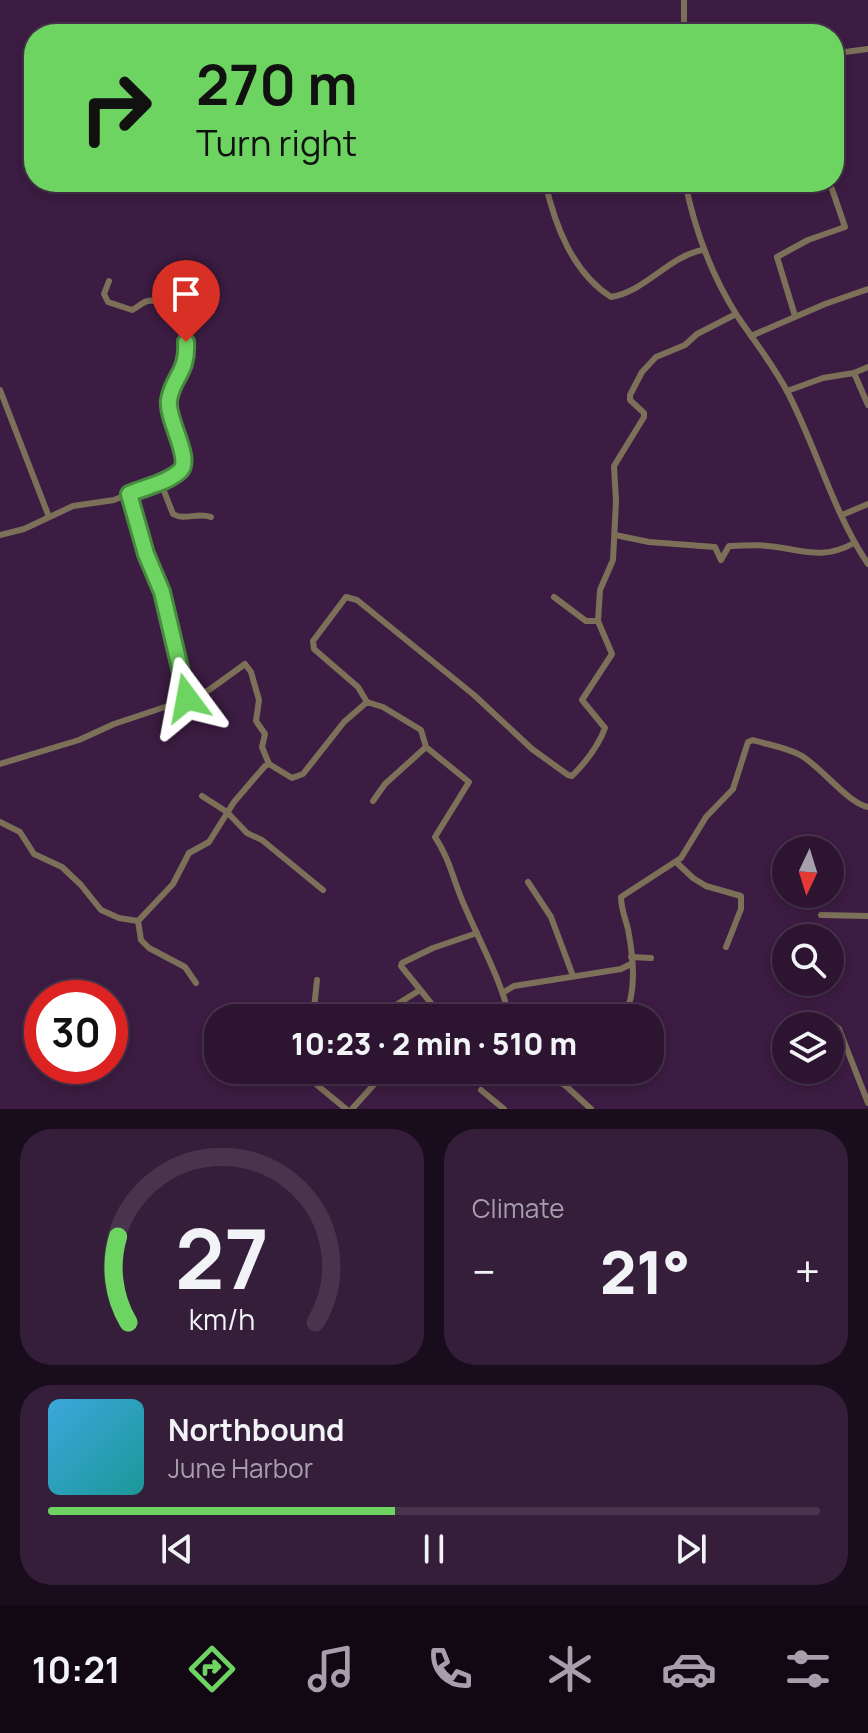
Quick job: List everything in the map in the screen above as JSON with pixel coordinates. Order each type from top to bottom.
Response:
[{"type":"street","points":[[683,1],[684,24]]},
{"type":"street","points":[[844,52],[868,49]]},
{"type":"street","points":[[548,192],[568,250],[599,288],[611,297],[627,292],[684,255],[702,250]]},
{"type":"street","points":[[688,192],[702,250],[736,314],[787,391],[854,543],[868,564]]},
{"type":"street","points":[[795,316],[777,257],[808,240],[845,227],[833,192]]},
{"type":"street","points":[[0,535],[24,529],[73,506],[114,500],[157,483],[184,466],[184,453],[168,407],[170,394],[187,359],[186,342],[173,315],[157,303],[147,301],[132,310],[108,302],[104,294],[109,281]]},
{"type":"street","points":[[751,336],[868,289]]},
{"type":"street","points":[[507,1004],[492,960],[463,902],[447,856],[435,837],[469,782],[426,747],[421,730],[383,707],[367,702],[358,687],[314,649],[313,641],[346,597],[357,600],[486,705],[532,749],[572,776],[589,757],[605,728],[582,700],[612,654],[598,621],[600,590],[613,560],[614,466],[644,417],[644,413],[630,400],[630,395],[642,372],[660,354],[685,345],[697,334],[736,314]]},
{"type":"street","points":[[787,391],[868,367]]},
{"type":"street","points":[[854,373],[868,405]]},
{"type":"street","points":[[0,390],[49,517]]},
{"type":"street","points":[[157,483],[162,486],[173,514],[204,514],[211,517]]},
{"type":"street","points":[[129,494],[146,554],[162,592],[187,698]]},
{"type":"street","points":[[842,515],[868,504]]},
{"type":"street","points":[[615,535],[649,542],[715,547],[764,545],[823,554],[840,551],[854,543]]},
{"type":"street","points":[[715,547],[721,560],[729,546]]},
{"type":"street","points":[[554,597],[586,621],[598,621]]},
{"type":"street","points":[[0,764],[79,740],[209,690],[243,665],[249,667],[259,700],[256,721],[265,734],[262,747],[269,764],[292,778],[303,774],[344,722],[367,702]]},
{"type":"street","points":[[631,1004],[631,960],[621,897],[676,862],[687,850],[706,817],[733,789],[746,745],[753,740],[800,754],[829,776],[850,799],[868,807]]},
{"type":"street","points":[[373,801],[385,784],[426,747]]},
{"type":"street","points":[[138,921],[173,884],[181,873],[186,857],[209,842],[227,812],[269,764]]},
{"type":"street","points":[[202,796],[227,812],[247,833],[262,840],[323,890]]},
{"type":"street","points":[[0,822],[20,832],[34,854],[62,867],[101,910],[119,918],[138,921]]},
{"type":"street","points":[[676,862],[706,886],[741,896],[741,909],[726,947]]},
{"type":"street","points":[[528,882],[551,917],[573,976]]},
{"type":"street","points":[[821,915],[868,916]]},
{"type":"street","points":[[138,921],[141,940],[149,948],[185,967],[196,983]]},
{"type":"street","points":[[432,1004],[401,966],[403,961],[477,933]]},
{"type":"street","points":[[504,992],[514,986],[621,969],[631,960],[651,958]]},
{"type":"street","points":[[314,1004],[317,980]]},
{"type":"street","points":[[398,1004],[420,990]]},
{"type":"street","points":[[844,1042],[868,1103]]},
{"type":"street","points":[[316,1084],[349,1109],[374,1084]]},
{"type":"street","points":[[563,1084],[591,1109]]},
{"type":"street","points":[[481,1090],[504,1109]]},
{"type":"route","points":[[186,342],[187,359],[170,394],[168,407],[172,426],[184,453],[184,466],[157,483],[129,494],[146,554],[162,592],[187,698]]}]
